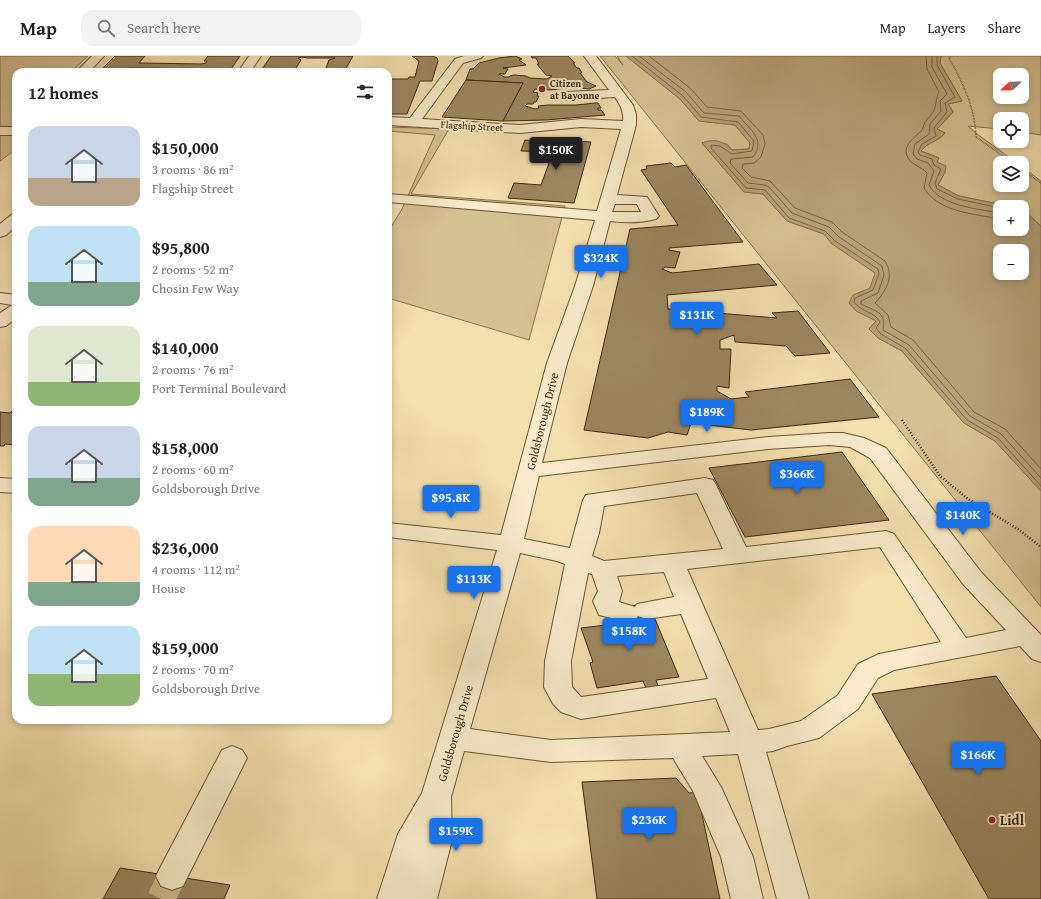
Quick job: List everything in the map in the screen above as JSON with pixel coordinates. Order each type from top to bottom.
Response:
[{"type":"street","points":[[86,68],[98,56]]},
{"type":"street","points":[[247,68],[255,56]]},
{"type":"street","points":[[416,123],[416,118],[455,59],[477,56]]},
{"type":"street","name":"Goldsborough Drive","points":[[393,899],[413,834],[436,797],[454,738],[511,544],[557,364],[584,286],[629,125],[630,114],[628,107],[590,56]]},
{"type":"street","points":[[565,96],[618,93]]},
{"type":"street","name":"Flagship Street","points":[[392,121],[526,129],[573,124],[629,125]]},
{"type":"street","points":[[0,131],[12,131]]},
{"type":"street","points":[[392,198],[627,218],[650,216],[642,200],[608,199]]},
{"type":"street","points":[[0,232],[12,222]]},
{"type":"street","points":[[0,298],[12,300]]},
{"type":"street","points":[[0,322],[12,312]]},
{"type":"street","points":[[529,471],[768,443],[829,439],[843,439],[857,442],[878,453],[972,578],[1034,644]]},
{"type":"street","points":[[0,485],[12,486]]},
{"type":"street","points":[[725,687],[590,708],[581,708],[571,705],[563,698],[558,687],[558,661],[590,565],[587,533],[594,500],[705,485],[738,556]]},
{"type":"street","points":[[392,530],[511,544],[562,554],[590,565],[672,563],[886,539],[959,648]]},
{"type":"street","points":[[672,563],[749,742],[793,899]]},
{"type":"street","points":[[590,565],[610,591],[606,601],[608,609],[637,611],[689,604]]},
{"type":"street","points":[[454,738],[550,751],[681,746],[773,740],[782,736],[809,730],[848,702],[868,671],[888,661],[959,648],[1034,644]]},
{"type":"street","points":[[681,746],[706,787],[737,857],[747,899]]},
{"type":"street","points":[[172,876],[232,758]]},
{"type":"street","name":"Goldsborough Drive","points":[[421,899],[436,840],[436,797]]},
{"type":"path","points":[[950,56],[949,58],[966,86],[976,123],[976,137],[1003,156]]},
{"type":"path","points":[[1029,175],[1041,183]]},
{"type":"path","points":[[902,420],[940,476],[968,499],[1018,529],[1041,546]]},
{"type":"shaded area","points":[[0,56],[88,56],[75,68],[12,68],[12,152],[0,161]]},
{"type":"shaded area","points":[[600,56],[615,56],[623,65],[617,56],[626,56],[680,99],[699,121],[735,125],[750,143],[749,149],[732,150],[727,144],[702,143],[744,192],[763,194],[787,221],[824,234],[833,244],[876,273],[870,288],[876,321],[869,329],[878,338],[902,351],[964,423],[995,441],[1041,491],[1041,607]]},
{"type":"shaded area","points":[[941,56],[1041,56],[1041,135],[1029,133],[1029,112],[993,112],[993,128],[968,126],[993,146],[993,148],[996,148],[1007,156],[993,156],[993,192],[1029,192],[1029,172],[1041,181],[1041,226],[1029,215],[1029,200],[993,200],[993,203],[959,196],[938,185],[945,172],[936,162],[939,158],[921,151],[945,133],[937,129],[953,112],[948,104],[962,101],[940,63]]},
{"type":"shaded area","points":[[392,127],[449,129],[411,194],[565,206],[529,340],[392,299],[392,225],[402,209],[435,135],[392,131]]},
{"type":"water","points":[[626,56],[941,56],[940,63],[962,101],[948,104],[953,112],[937,129],[945,133],[921,151],[939,158],[937,162],[946,166],[945,172],[938,185],[959,196],[993,203],[993,236],[1029,236],[1029,215],[1041,226],[1041,491],[995,441],[964,423],[902,351],[878,338],[869,329],[876,321],[856,311],[849,303],[853,295],[870,288],[875,273],[832,244],[824,234],[787,221],[763,194],[744,192],[702,143],[706,141],[718,141],[726,144],[732,150],[749,149],[750,143],[735,125],[699,121],[680,99]]},
{"type":"building","points":[[115,56],[145,56],[139,63],[201,64],[206,63],[207,61],[204,61],[208,56],[240,56],[232,68],[103,68]]},
{"type":"building","points":[[271,56],[353,56],[346,68],[326,68],[329,60],[335,58],[302,57],[298,58],[301,60],[296,68],[263,68]]},
{"type":"building","points":[[412,56],[433,56],[437,58],[438,61],[432,81],[420,81],[407,114],[392,114],[392,79],[408,79],[409,77],[415,77],[419,61]]},
{"type":"building","name":"Citizen at Bayonne","points":[[515,56],[522,59],[519,60],[526,65],[503,68],[508,69],[505,74],[499,74],[504,77],[514,75],[547,79],[552,76],[546,75],[537,64],[539,64],[536,58],[532,58],[531,56],[568,56],[575,63],[573,63],[577,68],[579,68],[582,73],[580,73],[587,82],[596,86],[589,89],[574,87],[550,90],[535,89],[533,92],[538,93],[537,96],[539,96],[536,102],[525,106],[535,109],[539,108],[538,106],[548,105],[598,103],[601,108],[598,108],[598,110],[601,110],[605,115],[546,120],[503,121],[523,83],[466,80],[470,69],[473,69],[479,63]]},
{"type":"building","points":[[466,80],[523,83],[503,121],[442,117]]},
{"type":"building","points":[[536,138],[591,142],[574,203],[508,198],[514,183],[541,185],[553,152],[521,151],[525,140],[535,141]]},
{"type":"building","points":[[671,163],[675,167],[686,165],[743,242],[669,248],[669,250],[680,252],[675,268],[665,267],[662,269],[672,273],[759,264],[777,285],[667,295],[668,309],[777,318],[772,313],[798,311],[830,353],[795,356],[786,346],[735,342],[734,335],[720,340],[720,349],[731,349],[729,388],[717,386],[717,391],[731,399],[749,397],[745,392],[850,379],[879,417],[751,430],[691,423],[687,435],[668,432],[648,438],[584,430],[630,229],[678,225],[641,170],[647,169],[646,166]]},
{"type":"building","points":[[12,411],[12,445],[5,444],[4,446],[0,446],[0,412],[10,413]]},
{"type":"building","points":[[842,452],[889,520],[745,537],[709,468]]},
{"type":"building","points":[[644,604],[650,619],[655,619],[679,677],[656,680],[658,686],[646,688],[643,681],[597,688],[590,663],[593,662],[581,628],[631,622],[625,607]]},
{"type":"building","name":"Lidl","points":[[996,676],[1041,741],[1041,899],[989,899],[872,694]]},
{"type":"building","points":[[676,778],[689,793],[702,792],[713,803],[701,810],[720,899],[597,899],[582,782]]},
{"type":"building","points":[[120,868],[230,885],[224,899],[103,899]]},
{"type":"tunnel","points":[[161,899],[172,876]]},
{"type":"place","name":"Citizen at Bayonne","points":[[542,89]]},
{"type":"place","name":"Lidl","points":[[992,820]]}]
